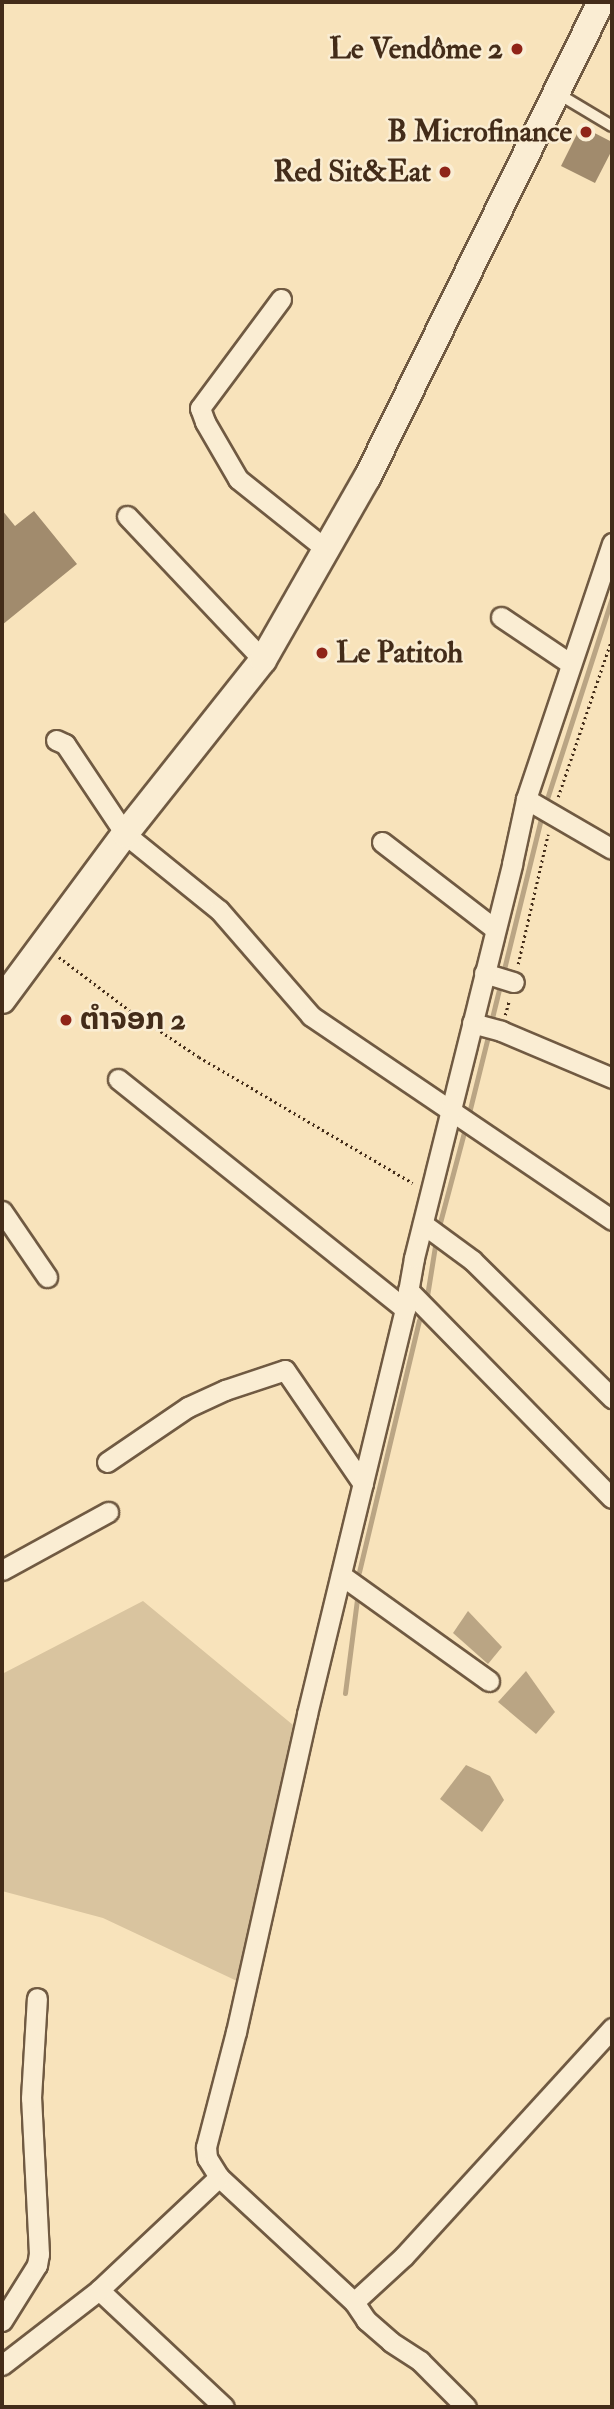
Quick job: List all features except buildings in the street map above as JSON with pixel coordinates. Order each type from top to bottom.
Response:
[{"type":"street","points":[[2,1000],[125,834],[263,660],[367,478],[601,2]]},
{"type":"street","points":[[281,299],[200,408],[205,422],[238,479],[327,550]]},
{"type":"street","points":[[127,516],[263,660]]},
{"type":"street","points":[[466,2407],[420,2361],[391,2342],[366,2320],[354,2302],[219,2178],[207,2158],[206,2147],[236,2032],[407,1300],[427,1227],[431,1194],[449,1111],[500,978],[495,929],[537,805],[571,664],[612,543]]},
{"type":"street","points":[[501,617],[571,664]]},
{"type":"street","points":[[56,740],[65,744],[125,834],[219,910],[311,1016],[612,1220]]},
{"type":"street","points":[[537,805],[612,849]]},
{"type":"street","points":[[382,842],[495,929]]},
{"type":"street","points":[[482,1026],[612,1078]]},
{"type":"street","points":[[118,1079],[407,1300],[612,1498]]},
{"type":"street","points":[[2,1211],[47,1277]]},
{"type":"street","points":[[427,1227],[472,1260],[612,1398]]},
{"type":"street","points":[[107,1462],[188,1407],[225,1390],[285,1370],[363,1485]]},
{"type":"street","points":[[2,1570],[108,1512]]},
{"type":"street","points":[[341,1575],[489,1681]]},
{"type":"street","points":[[2,2321],[37,2265],[39,2255],[31,2098],[37,1998]]},
{"type":"street","points":[[354,2302],[404,2256],[612,2028]]},
{"type":"street","points":[[2,2365],[99,2290],[219,2178]]},
{"type":"street","points":[[99,2290],[224,2407]]},
{"type":"lane","points":[[556,92],[612,126]]},
{"type":"path","points":[[43,944],[129,1010],[199,1057],[431,1194]]},
{"type":"shaded area","points":[[143,1601],[293,1725],[237,1981],[103,1918],[2,1891],[2,1674]]},
{"type":"shaded area","points":[[468,1611],[502,1647],[488,1664],[453,1633]]},
{"type":"shaded area","points":[[526,1671],[555,1712],[536,1734],[498,1702]]},
{"type":"shaded area","points":[[466,1765],[490,1776],[504,1800],[482,1832],[440,1799]]},
{"type":"waterway","points":[[545,805],[612,598]]},
{"type":"waterway","points":[[491,1022],[542,815]]},
{"type":"waterway","points":[[468,1117],[489,1032]]},
{"type":"waterway","points":[[438,1230],[464,1132]]},
{"type":"waterway","points":[[427,1296],[436,1240]]},
{"type":"waterway","points":[[359,1572],[419,1320]]},
{"type":"waterway","points":[[345,1693],[357,1599]]},
{"type":"place","name":"Le Vendôme 2","points":[[517,49]]},
{"type":"place","name":"B Microfinance","points":[[586,132]]},
{"type":"place","name":"Red Sit&Eat","points":[[445,172]]},
{"type":"place","name":"Le Patitoh","points":[[322,653]]},
{"type":"place","name":"ຕຳຈອກ 2","points":[[66,1020]]}]
